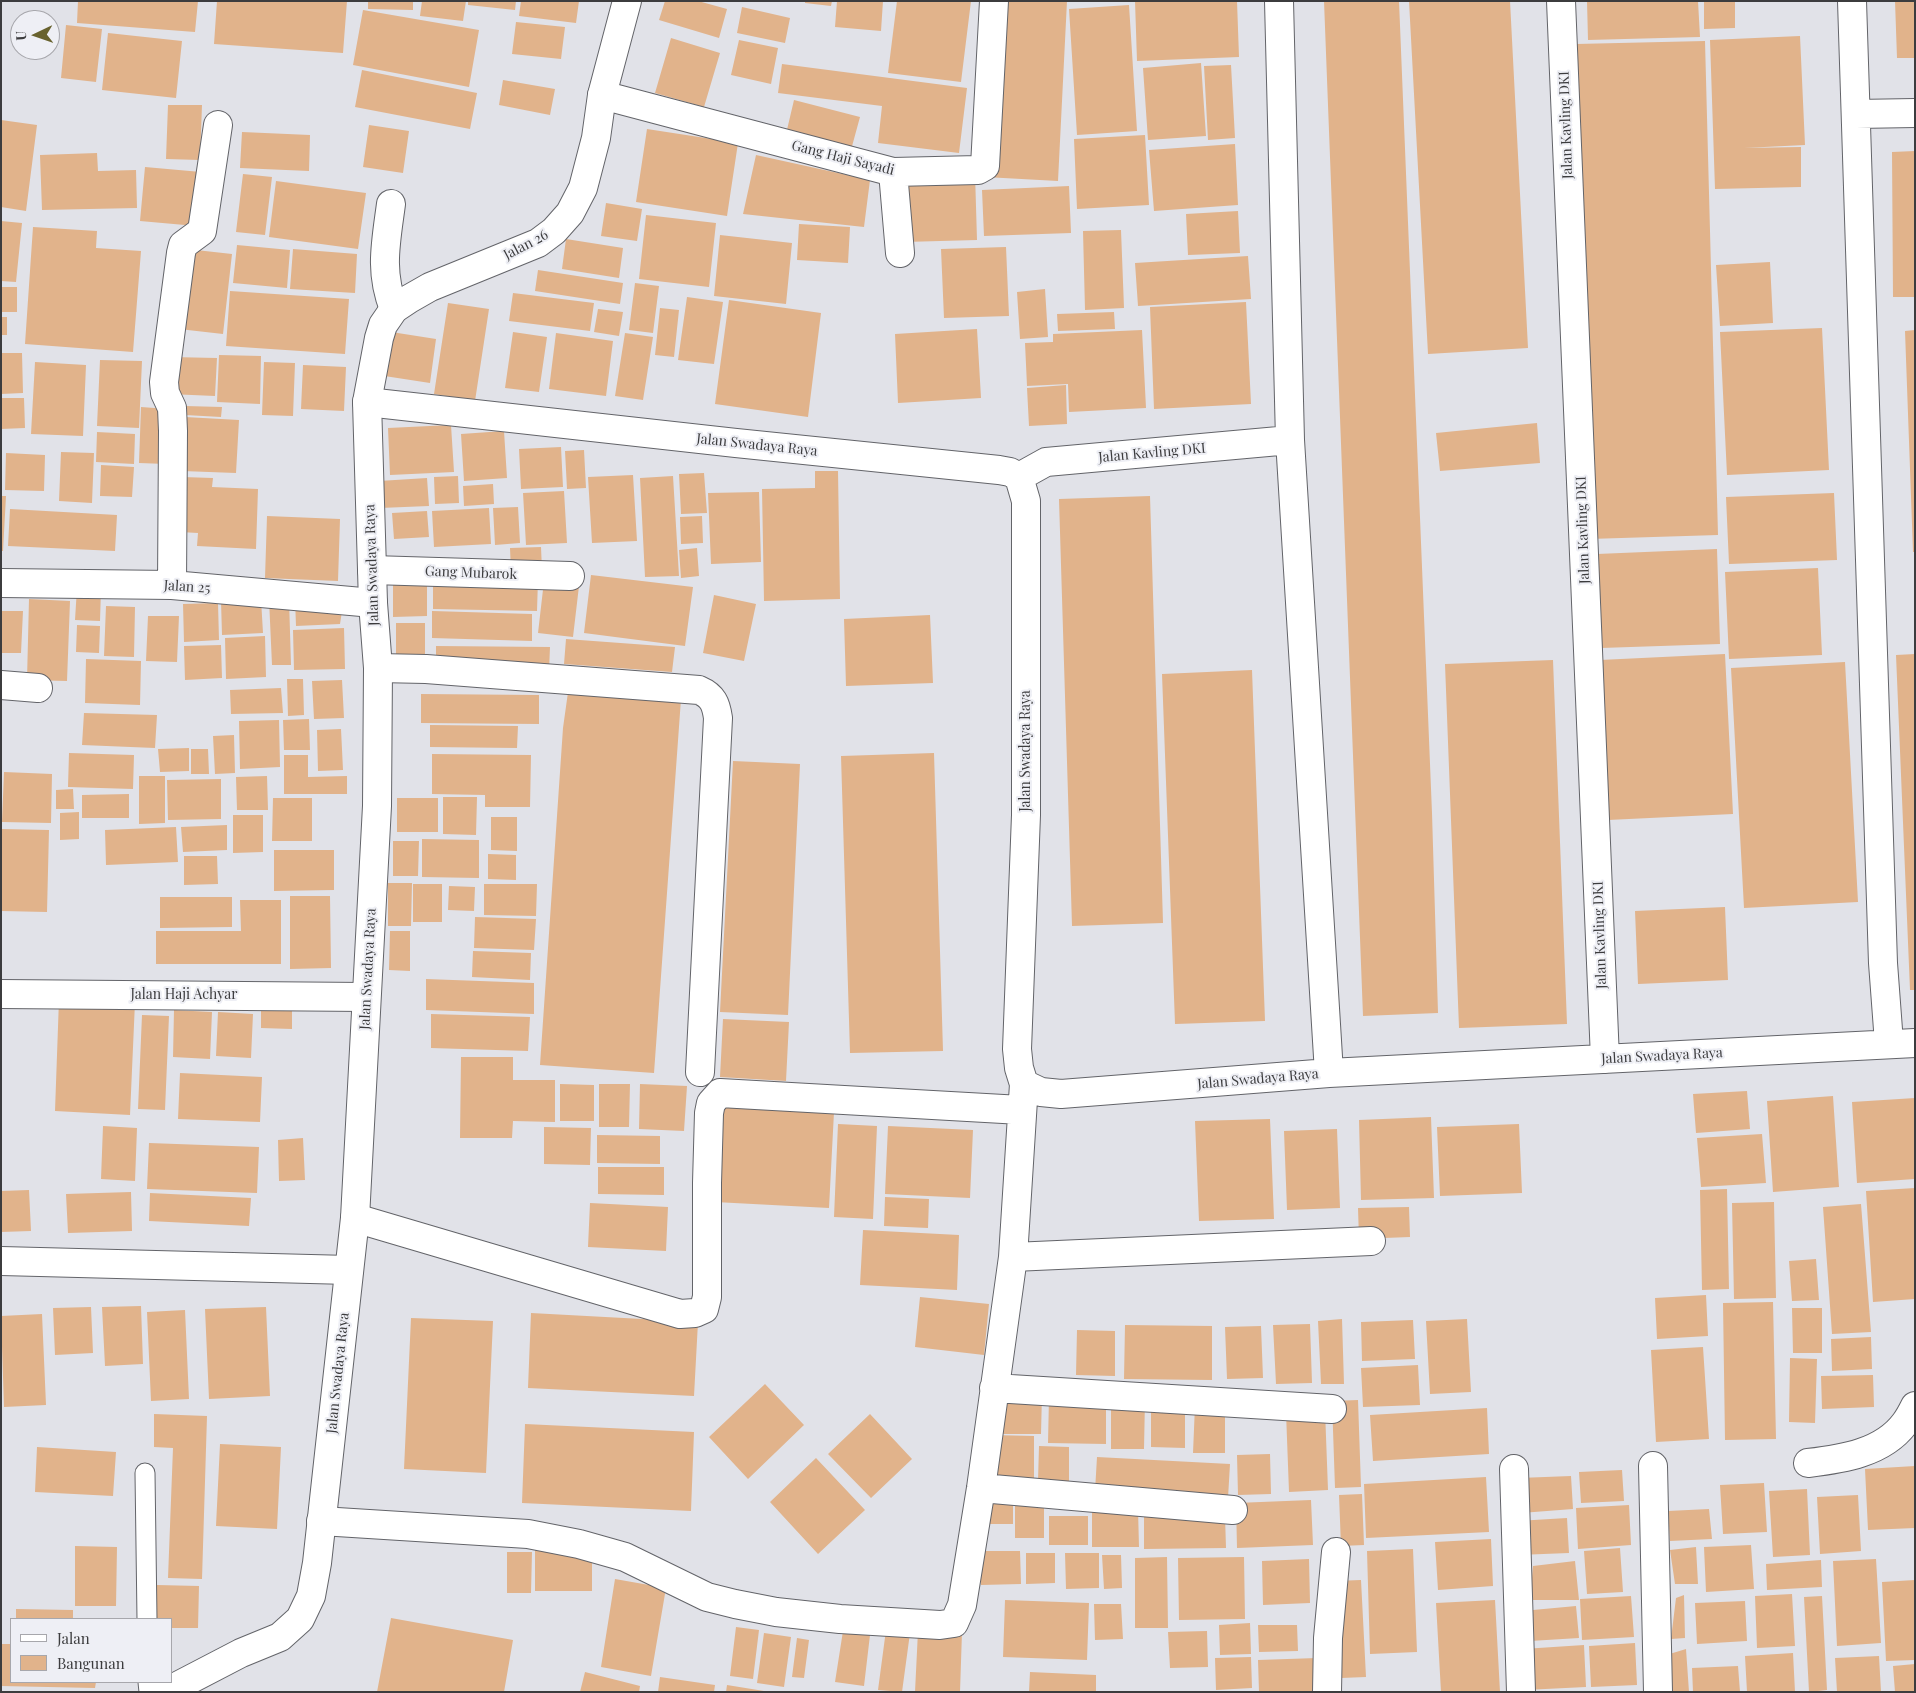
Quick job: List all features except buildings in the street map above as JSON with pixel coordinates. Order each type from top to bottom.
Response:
[{"type":"street","name":"Jalan 26","points":[[367,402],[379,338],[383,325],[394,309],[430,287],[538,243],[554,231],[570,213],[583,188],[596,138],[602,95],[627,1]]},
{"type":"street","name":"Gang Haji Sayadi","points":[[602,95],[894,172],[978,170],[985,166],[994,1]]},
{"type":"street","points":[[1279,1],[1290,440],[1329,1072]]},
{"type":"street","name":"Jalan Kavling DKI","points":[[1561,1],[1605,1059]]},
{"type":"street","points":[[1852,1],[1883,963],[1902,1043]]},
{"type":"street","points":[[1856,114],[1915,113]]},
{"type":"street","points":[[172,585],[173,431],[172,408],[165,393],[164,382],[181,253],[183,245],[202,231],[218,125]]},
{"type":"street","points":[[894,172],[900,253]]},
{"type":"street","points":[[390,204],[384,265],[387,292],[394,309]]},
{"type":"street","name":"Jalan Swadaya Raya","points":[[166,1692],[241,1653],[280,1637],[300,1619],[311,1596],[318,1563],[355,1218],[377,806],[378,668],[373,603],[367,402],[678,437],[999,470],[1010,472],[1019,477],[1026,501],[1026,815],[1017,1050],[1022,1097],[1041,1092],[1061,1094],[1329,1072],[1902,1043]]},
{"type":"street","name":"Jalan Kavling DKI","points":[[1019,477],[1030,469],[1046,462],[1290,440]]},
{"type":"street","name":"Gang Mubarok","points":[[372,570],[570,576]]},
{"type":"street","name":"Jalan 25","points":[[1,583],[172,585],[373,603]]},
{"type":"street","points":[[378,668],[426,669],[699,690],[707,694],[712,700],[716,707],[718,718],[700,1072]]},
{"type":"street","points":[[1,685],[38,688]]},
{"type":"street","name":"Jalan Haji Achyar","points":[[1,994],[366,997]]},
{"type":"street","points":[[321,1521],[528,1534],[579,1544],[625,1557],[707,1597],[735,1604],[776,1612],[840,1619],[940,1625],[954,1623],[962,1605],[981,1488],[1013,1257],[1022,1097],[720,1093],[711,1103],[709,1113],[707,1297],[704,1309],[696,1313],[680,1314],[355,1218]]},
{"type":"street","points":[[1013,1257],[1371,1242]]},
{"type":"street","points":[[1,1261],[349,1270]]},
{"type":"street","points":[[994,1388],[1332,1409]]},
{"type":"street","points":[[1808,1463],[1844,1459],[1870,1450],[1892,1436],[1905,1424],[1915,1406]]},
{"type":"street","points":[[1653,1466],[1658,1692]]},
{"type":"street","points":[[1514,1469],[1521,1692]]},
{"type":"street","points":[[981,1488],[1233,1510]]},
{"type":"street","points":[[1327,1692],[1328,1638],[1336,1552]]},
{"type":"lane","points":[[145,1473],[147,1618]]}]
